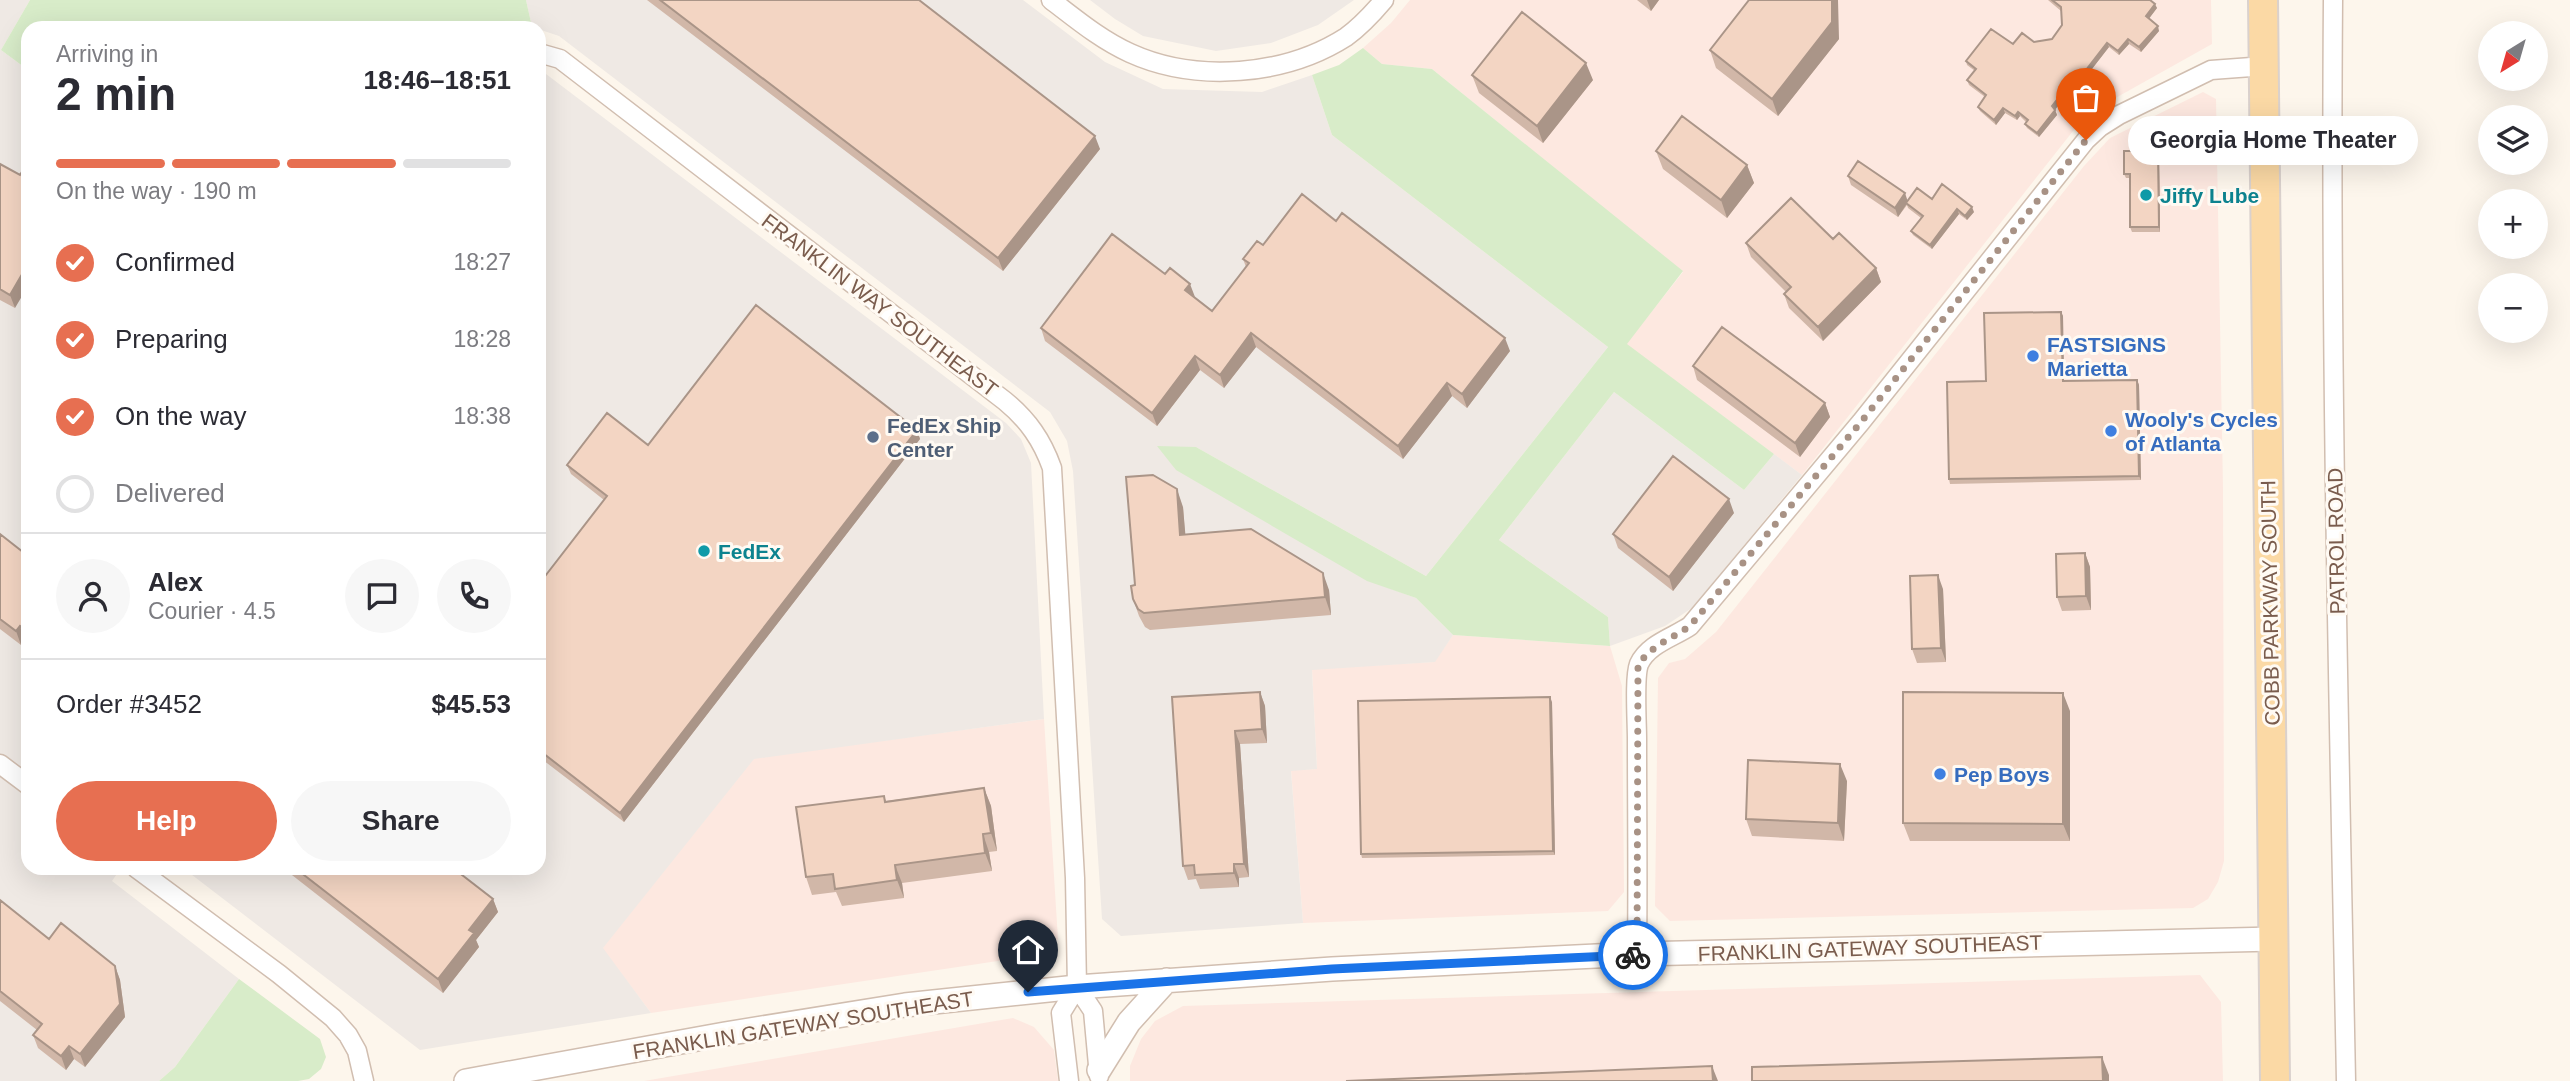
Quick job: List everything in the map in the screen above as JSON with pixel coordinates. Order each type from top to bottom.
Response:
[{"type":"main road","name":"COBB PARKWAY SOUTH","points":[[2263,0],[2275,1081]]},
{"type":"street","points":[[1051,0],[1102,38],[1132,54],[1196,71],[1254,69],[1291,61],[1347,36],[1384,0]]},
{"type":"street","name":"PATROL ROAD","points":[[2333,0],[2331,155],[2346,1081]]},
{"type":"street","name":"FRANKLIN WAY SOUTHEAST","points":[[546,55],[560,59],[1005,401],[1023,416],[1037,434],[1052,468],[1075,878],[1077,987]]},
{"type":"street","points":[[1637,954],[1638,665],[1646,653],[1690,626],[1861,422],[2086,140],[2119,115],[2211,70],[2265,66]]},
{"type":"street","points":[[0,764],[21,780]]},
{"type":"street","points":[[145,875],[279,974],[333,1018],[348,1035],[357,1051],[364,1081]]},
{"type":"street","name":"FRANKLIN GATEWAY SOUTHEAST","points":[[466,1081],[725,1034],[905,1005],[1077,987],[1332,969],[1637,954],[2274,939]]},
{"type":"street","points":[[1099,1075],[1129,1022],[1167,981]]},
{"type":"street","points":[[1069,1081],[1061,1013],[1077,987],[1093,1011],[1099,1075]]},
{"type":"shaded area","points":[[0,0],[30,0],[1,50],[21,65],[21,875],[116,875],[112,881],[239,979],[175,1067],[159,1081],[0,1081]]},
{"type":"shaded area","points":[[526,0],[1023,0],[1105,62],[1163,89],[1262,92],[1312,75],[1332,135],[1608,347],[1426,576],[1196,447],[1367,580],[1416,598],[1453,635],[1435,662],[1312,670],[1317,769],[1291,771],[1303,923],[1121,936],[1102,919],[1073,471],[1067,441],[1050,412],[559,36],[546,32],[546,21],[531,21]]},
{"type":"shaded area","points":[[1090,0],[1354,0],[1318,25],[1271,43],[1216,51],[1143,36]]},
{"type":"shaded area","points":[[1410,0],[2211,0],[2212,44],[2103,105],[2073,131],[1802,475],[1626,344],[1683,272],[1432,69],[1382,64],[1363,48],[1391,23]]},
{"type":"shaded area","points":[[546,74],[1006,423],[1021,439],[1031,463],[1044,719],[754,759],[603,948],[651,1013],[420,1050],[192,875],[546,875]]},
{"type":"shaded area","points":[[2203,92],[2216,99],[2223,489],[2224,861],[2218,882],[2208,899],[2193,908],[1670,921],[1655,906],[1658,678],[1669,663],[1685,659],[1716,632],[2084,166],[2110,138]]},
{"type":"shaded area","points":[[1614,392],[1744,490],[1774,454],[1802,475],[1692,608],[1665,626],[1610,646],[1608,617],[1499,540]]},
{"type":"shaded area","points":[[1453,635],[1610,646],[1622,686],[1624,892],[1608,911],[1303,923],[1291,770],[1317,769],[1312,669],[1434,662]]},
{"type":"shaded area","points":[[1044,719],[1058,939],[1044,954],[651,1013],[602,948],[754,758]]},
{"type":"shaded area","points":[[2200,975],[2221,1002],[2223,1081],[1130,1081],[1130,1066],[1141,1039],[1155,1021],[1183,1006]]},
{"type":"shaded area","points":[[1013,1018],[1034,1027],[1054,1050],[1058,1081],[644,1081]]},
{"type":"green space","points":[[30,0],[526,0],[531,21],[21,21],[21,65],[1,50]]},
{"type":"green space","points":[[1363,48],[1382,64],[1432,69],[1683,271],[1627,344],[1774,454],[1744,490],[1614,392],[1499,540],[1608,617],[1610,646],[1453,635],[1416,598],[1367,581],[1176,470],[1157,446],[1196,447],[1426,576],[1608,347],[1332,135],[1312,75],[1339,65]]},
{"type":"green space","points":[[239,979],[320,1039],[326,1057],[321,1069],[309,1079],[298,1081],[159,1081],[175,1067]]},
{"type":"building","points":[[660,0],[919,0],[1095,136],[998,258]]},
{"type":"building","points":[[1749,0],[1832,0],[1832,22],[1772,99],[1710,50]]},
{"type":"building","points":[[2052,0],[2150,0],[2155,4],[2146,16],[2158,26],[2139,47],[2128,39],[2118,51],[2107,43],[2072,88],[2069,85],[2052,106],[2055,110],[2037,133],[2025,124],[2028,120],[2018,112],[2015,116],[2003,108],[1994,120],[1978,107],[1986,95],[1967,80],[1976,69],[1966,61],[1991,29],[2013,44],[2022,33],[2034,42],[2052,39],[2062,25],[2061,7]]},
{"type":"building","points":[[1522,12],[1586,63],[1537,126],[1472,75]]},
{"type":"building","points":[[1682,116],[1747,165],[1721,200],[1656,151]]},
{"type":"building","name":"Jiffy Lube","points":[[2124,151],[2158,151],[2159,227],[2130,227],[2130,174],[2124,174]]},
{"type":"building","points":[[1858,161],[1905,193],[1895,208],[1848,176]]},
{"type":"building","points":[[0,164],[21,173],[21,276],[10,295],[0,289]]},
{"type":"building","points":[[1942,184],[1972,207],[1965,216],[1957,209],[1930,245],[1911,231],[1923,216],[1906,203],[1917,188],[1932,199]]},
{"type":"building","points":[[1302,194],[1336,221],[1342,213],[1505,338],[1462,394],[1447,383],[1398,446],[1251,333],[1220,375],[1195,356],[1152,413],[1041,328],[1112,234],[1165,274],[1170,268],[1190,284],[1185,290],[1212,311],[1249,263],[1243,259],[1257,241],[1263,245]]},
{"type":"building","points":[[1791,198],[1833,239],[1839,233],[1876,268],[1818,327],[1784,294],[1791,287],[1746,243]]},
{"type":"building","name":"FedEx","points":[[756,305],[917,430],[620,813],[546,755],[546,575],[607,496],[567,465],[607,413],[648,445]]},
{"type":"building","points":[[2061,312],[2063,381],[2137,380],[2139,476],[1949,479],[1947,382],[1986,381],[1984,313]]},
{"type":"building","points":[[1722,327],[1825,403],[1795,443],[1693,366]]},
{"type":"building","points":[[1673,456],[1729,499],[1669,577],[1613,534]]},
{"type":"building","points":[[1153,475],[1177,489],[1180,535],[1251,529],[1323,573],[1325,597],[1144,613],[1138,609],[1131,586],[1135,585],[1126,477]]},
{"type":"building","points":[[0,534],[21,550],[21,627],[16,631],[0,619]]},
{"type":"building","points":[[2085,553],[2086,596],[2057,597],[2056,554]]},
{"type":"building","points":[[1938,575],[1941,648],[1912,649],[1910,576]]},
{"type":"building","points":[[1260,692],[1262,729],[1235,731],[1244,864],[1234,864],[1234,873],[1195,875],[1194,865],[1183,866],[1172,697]]},
{"type":"building","points":[[1903,692],[2063,693],[2063,824],[1903,823]]},
{"type":"building","points":[[1550,697],[1553,851],[1361,854],[1358,701]]},
{"type":"building","points":[[1748,760],[1840,764],[1838,823],[1746,819]]},
{"type":"building","points":[[984,788],[991,833],[983,834],[985,853],[895,865],[897,880],[835,889],[833,874],[806,877],[796,807],[884,796],[885,802]]},
{"type":"building","points":[[304,875],[462,875],[493,899],[469,930],[474,933],[438,979]]},
{"type":"building","points":[[0,900],[49,939],[61,923],[115,966],[120,1004],[80,1054],[69,1046],[61,1056],[33,1035],[42,1024],[0,991]]},
{"type":"building","points":[[2102,1057],[2103,1081],[1752,1081],[1752,1067]]},
{"type":"building","points":[[1712,1066],[1713,1081],[1346,1081]]},
{"type":"way so far","points":[[1633,955],[1637,954],[1638,896],[1638,665],[1646,653],[1659,643],[1690,626],[1861,422],[2086,140]]},
{"type":"place","name":"Georgia Home Theater","points":[[2086,140]]},
{"type":"place","name":"Jiffy Lube","points":[[2146,195]]},
{"type":"place","name":"FASTSIGNS Marietta","points":[[2033,356]]},
{"type":"place","name":"Wooly's Cycles of Atlanta","points":[[2111,431]]},
{"type":"place","name":"FedEx Ship Center","points":[[873,437]]},
{"type":"place","name":"FedEx","points":[[704,551]]},
{"type":"place","name":"Pep Boys","points":[[1940,774]]},
{"type":"route","points":[[1028,992],[1332,969],[1633,955]]}]
